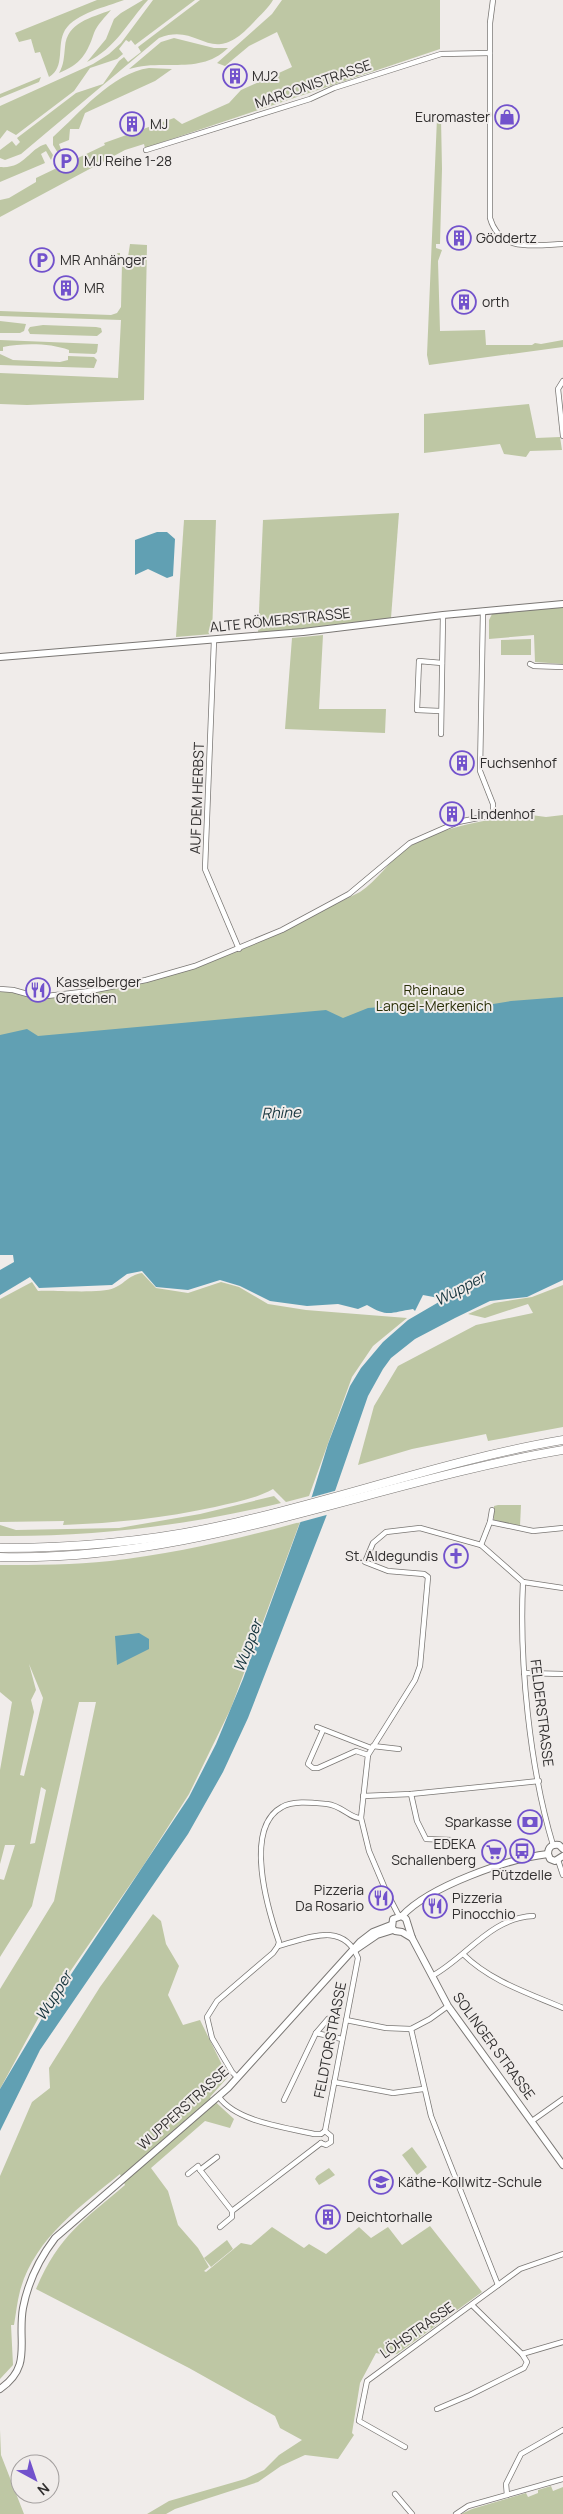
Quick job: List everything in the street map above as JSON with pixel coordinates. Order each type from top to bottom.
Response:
[{"type":"highway","points":[[0,1557],[26,1557],[136,1548],[187,1541],[375,1486],[490,1455],[563,1440]]},
{"type":"highway","points":[[0,1548],[112,1543],[257,1522],[372,1496],[483,1466],[563,1450]]},
{"type":"main road","name":"ALTE RÖMERSTRASSE","points":[[0,657],[214,640],[563,604]]},
{"type":"main road","points":[[548,1854],[553,1845],[559,1845],[563,1850]]},
{"type":"main road","points":[[548,1854],[551,1860],[561,1858]]},
{"type":"main road","points":[[412,1938],[392,1928],[412,1909],[436,1892],[466,1878],[520,1858],[548,1854]]},
{"type":"main road","points":[[402,1919],[402,1932]]},
{"type":"main road","name":"SOLINGER STRASSE","points":[[402,1919],[448,2006],[563,2165]]},
{"type":"main road","name":"WUPPERSTRASSE","points":[[2,2386],[15,2376],[20,2366],[22,2311],[31,2278],[44,2253],[61,2232],[219,2097],[360,1942],[373,1932],[392,1928]]},
{"type":"street","points":[[493,0],[490,53],[490,218],[493,229],[500,237],[510,243],[563,244]]},
{"type":"street","name":"MARCONISTRASSE","points":[[146,150],[310,99],[334,88],[441,54],[490,53]]},
{"type":"street","points":[[563,381],[558,389],[563,436]]},
{"type":"street","points":[[0,989],[38,996],[90,991],[170,974],[239,949],[282,930],[349,894],[410,843],[458,822],[493,815],[493,804],[480,771],[483,611]]},
{"type":"street","points":[[441,734],[443,615]]},
{"type":"street","name":"AUF DEM HERBST","points":[[214,640],[205,869],[239,949]]},
{"type":"street","points":[[440,711],[417,710],[419,661],[442,662]]},
{"type":"street","points":[[530,664],[534,666],[563,667]]},
{"type":"street","points":[[481,1546],[490,1522],[492,1510]]},
{"type":"street","points":[[490,1522],[533,1531],[563,1528]]},
{"type":"street","points":[[402,1919],[393,1907],[369,1851],[361,1818],[368,1755],[418,1672],[427,1607],[428,1577],[424,1574],[376,1568],[365,1562],[367,1554],[380,1536],[386,1532],[404,1528],[420,1528],[481,1546],[523,1582],[563,1588]]},
{"type":"street","name":"FELDERSTRASSE","points":[[523,1582],[524,1672],[539,1781],[553,1845]]},
{"type":"street","points":[[524,1672],[563,1674]]},
{"type":"street","points":[[317,1727],[372,1747],[399,1749]]},
{"type":"street","points":[[323,1730],[308,1764],[313,1768],[318,1768],[356,1751],[368,1755]]},
{"type":"street","points":[[364,1796],[411,1794],[539,1781]]},
{"type":"street","points":[[411,1794],[417,1821],[426,1839],[452,1840]]},
{"type":"street","points":[[237,2077],[232,2072],[212,2038],[207,2017],[217,2001],[273,1953],[278,1946],[279,1942],[267,1907],[262,1858],[261,1844],[267,1820],[282,1806],[293,1804],[330,1804],[341,1807],[357,1818],[361,1818]]},
{"type":"street","points":[[561,1858],[563,1875]]},
{"type":"street","points":[[432,1976],[463,1954],[484,1935],[503,1924],[523,1916],[534,1916]]},
{"type":"street","points":[[278,1946],[330,1933],[336,1934],[354,1950]]},
{"type":"street","name":"FELDTORSTRASSE","points":[[321,2143],[326,2146],[331,2142],[331,2136],[322,2133],[358,1958],[354,1950]]},
{"type":"street","points":[[463,1954],[478,1969],[513,1987],[563,2008]]},
{"type":"street","points":[[346,2020],[386,2028],[411,2029],[448,2006]]},
{"type":"street","points":[[284,2100],[316,2033],[328,2019]]},
{"type":"street","points":[[411,2029],[423,2089],[431,2116],[498,2285]]},
{"type":"street","points":[[316,2033],[342,2039]]},
{"type":"street","points":[[334,2082],[393,2093],[423,2089]]},
{"type":"street","points":[[219,2097],[227,2107],[242,2115],[322,2133],[321,2143],[232,2211]]},
{"type":"street","points":[[532,2121],[563,2099]]},
{"type":"street","points":[[200,2170],[217,2157]]},
{"type":"street","points":[[188,2174],[198,2166],[232,2211],[232,2217],[220,2227]]},
{"type":"street","name":"LÖHSTRASSE","points":[[405,2448],[359,2421],[367,2381],[520,2269],[563,2254]]},
{"type":"street","points":[[437,2409],[524,2368],[527,2362],[522,2354],[472,2305]]},
{"type":"street","points":[[522,2354],[563,2342]]},
{"type":"street","points":[[508,2495],[506,2484],[521,2454],[563,2430]]},
{"type":"street","points":[[456,2514],[468,2506],[563,2479]]},
{"type":"street","points":[[395,2494],[412,2514]]},
{"type":"green space","points":[[97,0],[124,0],[92,11],[70,24],[62,36],[57,68],[49,77],[40,52],[35,53],[31,39],[19,42],[15,33]]},
{"type":"green space","points":[[143,0],[148,0],[114,42],[106,50],[87,62],[106,39],[114,19]]},
{"type":"green space","points":[[153,0],[195,0],[135,45],[131,40],[129,42],[126,40],[119,49],[123,54],[117,59],[90,68],[74,91],[16,135],[7,130],[0,139],[0,106],[93,64],[109,54],[121,43]]},
{"type":"green space","points":[[200,0],[273,0],[252,24],[237,37],[225,43],[215,44],[185,35],[173,34],[159,38],[21,154],[5,160],[0,158],[0,150],[12,141],[16,146],[20,142],[17,138],[76,93],[103,84],[119,61],[124,57],[128,62],[141,52],[138,47]]},
{"type":"green space","points":[[282,0],[440,0],[440,49],[145,148],[144,144],[125,150],[0,217],[0,200],[9,198],[36,182],[36,178],[105,145],[104,143],[174,118],[182,124],[229,103],[241,90],[292,67],[277,32],[249,46],[225,66],[217,63],[272,14]]},
{"type":"green space","points":[[111,10],[97,27],[89,47],[82,58],[67,70],[59,73],[63,64],[65,47],[70,32],[81,22]]},
{"type":"green space","points":[[174,38],[214,48],[228,48],[205,62],[142,66],[129,69],[161,42]]},
{"type":"green space","points":[[149,68],[172,69],[155,81],[85,113],[79,129],[70,129],[69,140],[59,144],[63,155],[58,153],[53,145],[53,137],[85,106],[97,95],[122,78],[135,71]]},
{"type":"green space","points":[[41,77],[39,82],[0,98],[0,94]]},
{"type":"green space","points":[[437,118],[441,118],[442,169],[440,244],[436,244],[436,248],[442,250],[438,261],[440,331],[485,330],[486,345],[532,345],[563,340],[563,347],[429,365],[427,355]]},
{"type":"green space","points":[[46,144],[53,155],[51,160],[46,151],[41,154],[45,163],[0,182],[0,167],[8,167],[21,162],[35,150]]},
{"type":"green space","points":[[130,244],[147,245],[144,400],[27,405],[0,404],[0,373],[118,378],[121,320],[0,316],[0,311],[111,315],[117,313],[121,307],[122,263],[117,253],[120,253],[120,257],[128,257]]},
{"type":"green space","points":[[0,321],[26,324],[24,331],[20,333],[0,333]]},
{"type":"green space","points":[[43,325],[96,327],[101,328],[102,332],[97,336],[30,334],[28,330],[30,327]]},
{"type":"green space","points":[[0,340],[98,344],[95,354],[69,353],[69,350],[62,348],[36,344],[3,347],[3,351],[0,351]]},
{"type":"green space","points":[[0,354],[13,360],[60,362],[68,360],[68,356],[94,357],[97,360],[94,368],[0,365]]},
{"type":"green space","points":[[529,404],[536,438],[560,437],[562,450],[530,451],[526,457],[504,454],[500,444],[424,453],[424,414]]},
{"type":"green space","points":[[399,513],[391,618],[258,634],[263,520]]},
{"type":"green space","points":[[184,520],[216,520],[212,634],[176,637]]},
{"type":"green space","points":[[563,606],[563,664],[535,662],[534,635],[489,639],[489,620],[493,612]]},
{"type":"green space","points":[[323,635],[319,709],[386,709],[385,733],[285,729],[292,638]]},
{"type":"green space","points":[[531,639],[531,655],[501,655],[501,640]]},
{"type":"green space","name":"Rheinaue Langel-Merkenich","points":[[531,815],[546,817],[563,815],[563,1122],[0,1144],[0,991],[14,992],[35,998],[67,996],[197,967],[248,947],[360,892],[405,850],[432,835],[483,821]]},
{"type":"green space","points":[[142,1273],[156,1288],[188,1293],[221,1282],[239,1287],[268,1304],[306,1310],[407,1318],[373,1346],[352,1377],[309,1496],[286,1502],[273,1489],[252,1498],[215,1507],[140,1519],[63,1525],[64,1521],[0,1522],[0,1299],[32,1282],[38,1291],[99,1291],[114,1288],[133,1276]]},
{"type":"green space","points":[[563,1285],[563,1427],[488,1441],[486,1434],[412,1449],[358,1465],[374,1406],[398,1366],[476,1325],[533,1313],[528,1304],[485,1318],[468,1314],[494,1303],[532,1297]]},
{"type":"green space","points":[[274,1496],[281,1503],[212,1518],[106,1532],[0,1536],[0,1525],[16,1530],[119,1528],[200,1514]]},
{"type":"green space","points":[[521,1505],[520,1526],[494,1520],[494,1506]]},
{"type":"green space","points":[[300,1522],[231,1708],[189,1794],[143,1866],[40,2015],[0,2089],[0,1989],[54,1901],[96,1702],[79,1702],[32,1906],[0,1957],[0,1879],[4,1880],[15,1845],[5,1845],[0,1864],[0,1770],[12,1702],[0,1692],[0,1565],[83,1563],[134,1558],[230,1540]],"holes":[[[29,1664],[43,1698],[24,1776],[20,1775],[34,1712],[31,1700],[36,1690]],[[41,1787],[46,1790],[35,1843],[30,1844]]]},
{"type":"green space","points":[[153,1914],[161,1921],[166,1944],[179,1966],[168,1995],[183,2025],[200,2020],[228,2077],[210,2097],[234,2119],[230,2128],[205,2121],[151,2168],[168,2191],[178,2225],[198,2248],[209,2267],[204,2271],[206,2272],[241,2243],[251,2245],[272,2227],[304,2248],[309,2244],[326,2254],[359,2227],[371,2238],[388,2227],[402,2245],[430,2226],[482,2292],[397,2354],[386,2355],[376,2353],[360,2383],[352,2433],[354,2435],[338,2459],[305,2455],[281,2466],[258,2482],[175,2509],[166,2514],[147,2514],[169,2501],[245,2479],[264,2470],[279,2455],[302,2440],[280,2428],[275,2416],[189,2368],[36,2289],[54,2255],[73,2230],[125,2185],[120,2174],[75,2211],[36,2255],[20,2291],[14,2325],[11,2325],[13,2365],[0,2379],[0,2176],[32,2102],[50,2088],[49,2068],[100,1987]]},
{"type":"green space","points":[[412,2147],[427,2167],[417,2175],[402,2155]]},
{"type":"green space","points":[[329,2168],[335,2175],[319,2185],[315,2179]]},
{"type":"green space","points":[[227,2240],[233,2249],[211,2267],[204,2258]]},
{"type":"green space","points":[[0,2430],[1,2455],[10,2478],[10,2504],[20,2504],[24,2514],[0,2514]]},
{"type":"green space","points":[[551,2486],[553,2491],[563,2487],[563,2514],[461,2514],[526,2493],[528,2497],[538,2493],[538,2490]]},
{"type":"water","points":[[157,532],[167,532],[175,539],[173,576],[167,578],[148,569],[135,575],[135,540]]},
{"type":"water","points":[[563,997],[563,1280],[527,1297],[490,1301],[455,1318],[415,1339],[391,1358],[383,1369],[368,1396],[326,1517],[248,1718],[223,1772],[188,1834],[40,2050],[0,2131],[0,2089],[44,2015],[189,1797],[216,1744],[243,1679],[300,1523],[312,1496],[328,1444],[350,1386],[361,1368],[383,1342],[408,1320],[444,1299],[423,1295],[415,1311],[413,1309],[390,1313],[380,1312],[367,1305],[358,1309],[338,1304],[307,1306],[270,1301],[240,1286],[220,1280],[188,1290],[156,1287],[142,1271],[127,1274],[112,1285],[39,1288],[30,1277],[0,1295],[0,1270],[14,1262],[13,1255],[0,1255],[0,1035],[27,1029],[38,1036],[326,1010],[343,1018],[368,1008],[463,1004],[481,1006],[511,1001]]},
{"type":"water","points":[[139,1633],[149,1639],[149,1649],[117,1665],[115,1636]]},
{"type":"pier","points":[[338,1490],[330,1514],[297,1523],[309,1498]]},
{"type":"place","name":"MJ2","points":[[235,76]]},
{"type":"place","name":"Euromaster","points":[[507,117]]},
{"type":"place","name":"MJ","points":[[132,124]]},
{"type":"place","name":"MJ Reihe 1-28","points":[[66,161]]},
{"type":"place","name":"Göddertz","points":[[459,238]]},
{"type":"place","name":"MR Anhänger","points":[[42,260]]},
{"type":"place","name":"MR","points":[[66,288]]},
{"type":"place","name":"orth","points":[[464,302]]},
{"type":"place","name":"Fuchsenhof","points":[[462,763]]},
{"type":"place","name":"Lindenhof","points":[[452,814]]},
{"type":"place","name":"Kasselberger Gretchen","points":[[38,990]]},
{"type":"place","name":"St. Aldegundis","points":[[456,1556]]},
{"type":"place","name":"Sparkasse","points":[[530,1822]]},
{"type":"place","name":"Pützdelle","points":[[522,1851]]},
{"type":"place","name":"EDEKA Schallenberg","points":[[494,1852]]},
{"type":"place","name":"Pizzeria Da Rosario","points":[[381,1898]]},
{"type":"place","name":"Pizzeria Pinocchio","points":[[435,1906]]},
{"type":"place","name":"Käthe-Kollwitz-Schule","points":[[381,2182]]},
{"type":"place","name":"Deichtorhalle","points":[[328,2217]]},
{"type":"water label","name":"Rhine","points":[[281,1113]]},
{"type":"water label","name":"Wupper","points":[[460,1289]]},
{"type":"water label","name":"Wupper","points":[[248,1646]]},
{"type":"water label","name":"Wupper","points":[[54,1996]]}]
